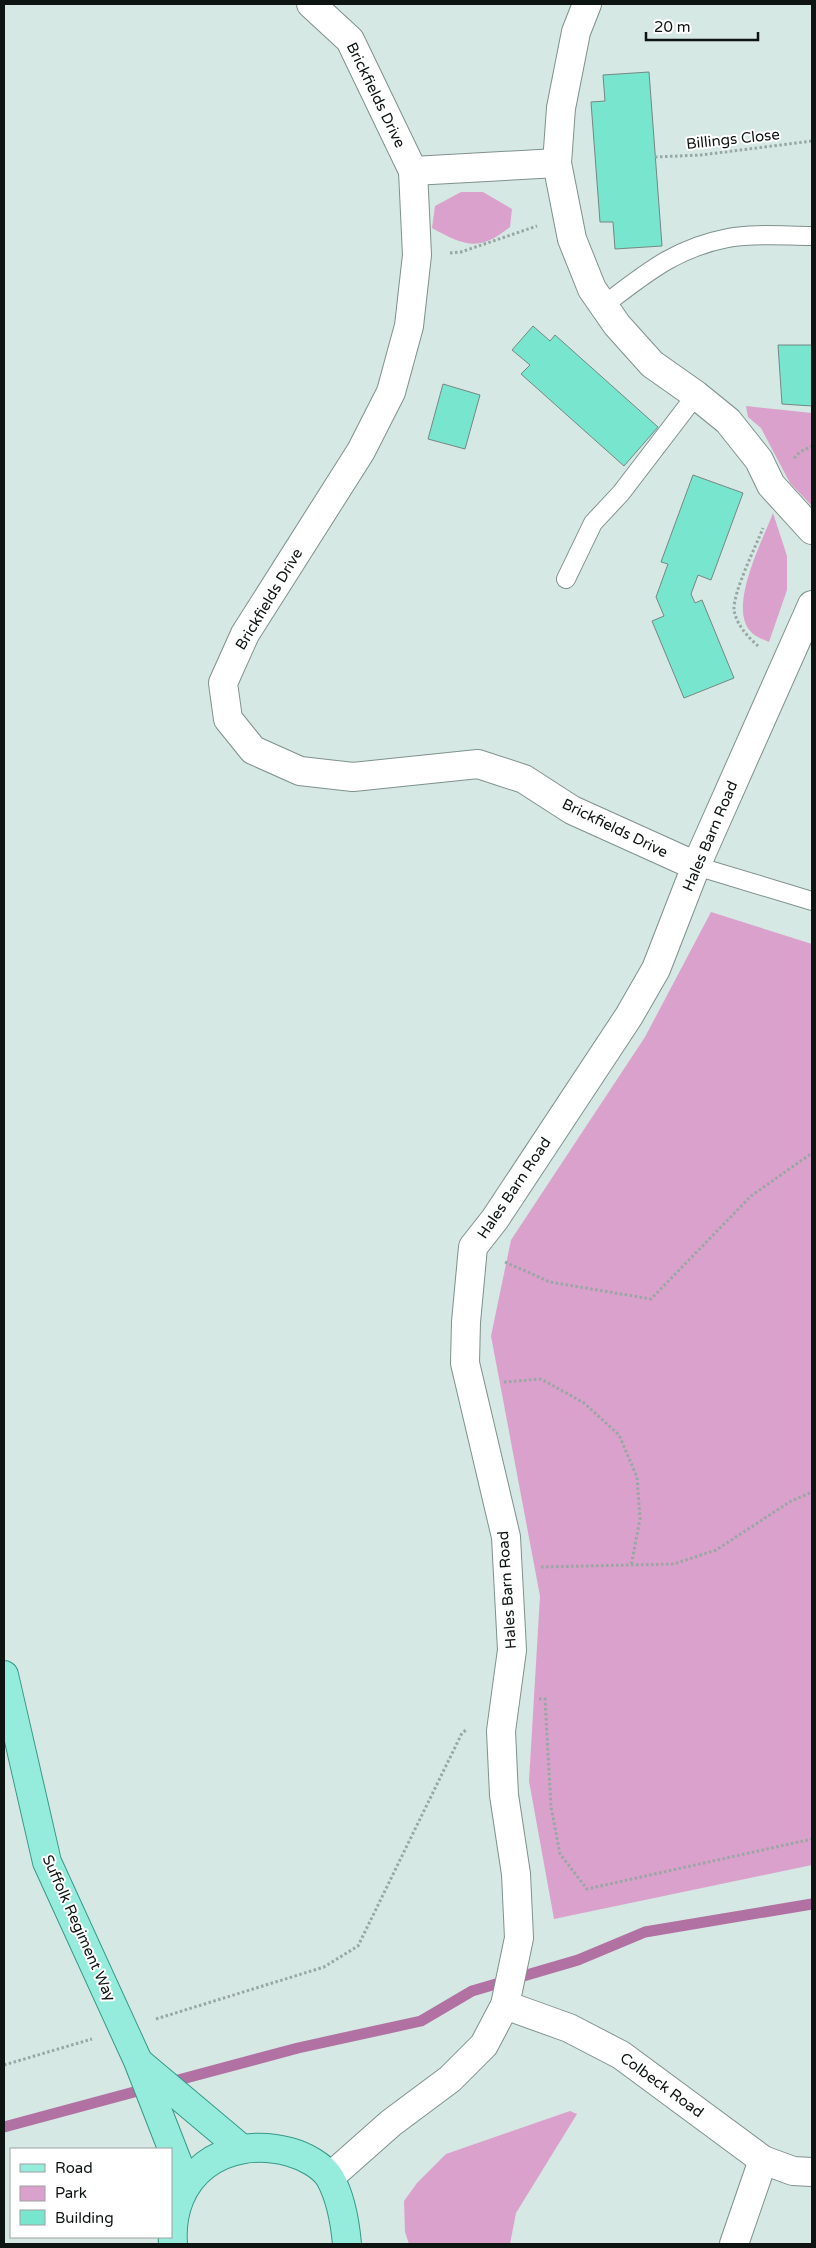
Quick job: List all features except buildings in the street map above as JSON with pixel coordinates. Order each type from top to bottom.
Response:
[{"type":"main road","name":"Suffolk Regiment Way","points":[[4,1675],[47,1862],[143,2068],[168,2101],[186,2184]]},
{"type":"main road","points":[[168,2101],[242,2149]]},
{"type":"main road","points":[[173,2244],[172,2225],[186,2184],[209,2161],[242,2149],[271,2147],[304,2156],[330,2177],[345,2218],[347,2244]]},
{"type":"street","name":"Brickfields Drive","points":[[311,4],[350,40],[413,171],[417,256],[409,326],[391,392],[361,451],[246,634],[223,683],[228,719],[254,750],[300,771],[353,777],[478,764],[524,779],[572,810],[696,866]]},
{"type":"street","points":[[587,4],[576,32],[562,108],[558,163],[572,239],[592,288],[617,325],[652,364],[728,421],[759,460],[771,485],[812,530]]},
{"type":"street","points":[[413,171],[558,163]]},
{"type":"street","name":"Hales Barn Road","points":[[330,2177],[392,2123],[450,2079],[484,2045],[506,2002],[519,1938],[516,1874],[504,1795],[501,1731],[512,1650],[506,1537],[465,1363],[466,1322],[473,1247],[495,1219],[629,1016],[656,969],[696,866],[788,659],[806,634],[812,605]]},
{"type":"street","name":"Colbeck Road","points":[[506,2002],[569,2028],[621,2055],[763,2160],[793,2171],[812,2172]]},
{"type":"street","points":[[734,2244],[763,2160]]},
{"type":"lane","points":[[604,305],[660,263],[693,247],[729,238],[812,236]]},
{"type":"lane","points":[[566,579],[593,523],[621,493],[696,396]]},
{"type":"lane","points":[[696,866],[812,901]]},
{"type":"path","name":"Billings Close","points":[[655,157],[700,155],[812,141]]},
{"type":"path","points":[[417,256],[462,252],[567,215]]},
{"type":"path","points":[[788,659],[757,646],[743,631],[734,610],[739,587],[765,522],[771,485],[800,452],[812,446]]},
{"type":"path","points":[[473,1247],[550,1282],[651,1299],[751,1196],[812,1153]]},
{"type":"path","points":[[469,1385],[541,1379],[584,1403],[619,1435],[637,1477],[640,1518],[631,1566]]},
{"type":"path","points":[[508,1567],[674,1564],[716,1550],[791,1501],[812,1492]]},
{"type":"path","points":[[4,2065],[324,1967],[358,1946],[462,1733],[505,1698],[546,1699],[551,1807],[560,1854],[587,1889],[812,1840]]},
{"type":"green space","points":[[461,192],[483,192],[512,209],[510,227],[489,240],[472,244],[454,239],[432,228],[435,206]]},
{"type":"green space","points":[[746,406],[812,413],[812,506],[790,483],[761,428],[748,417]]},
{"type":"green space","points":[[773,513],[787,556],[787,590],[769,642],[752,633],[745,622],[743,608],[749,574]]},
{"type":"green space","points":[[711,912],[812,944],[812,1865],[554,1919],[529,1781],[540,1596],[491,1336],[511,1240],[645,1037]]},
{"type":"green space","points":[[570,2111],[577,2114],[516,2213],[510,2244],[409,2244],[405,2232],[404,2201],[417,2183],[446,2154]]},
{"type":"waterway","points":[[167,2083],[298,2048],[421,2021],[472,1991],[578,1960],[645,1932],[812,1904]]},
{"type":"waterway","points":[[4,2127],[149,2088]]}]
